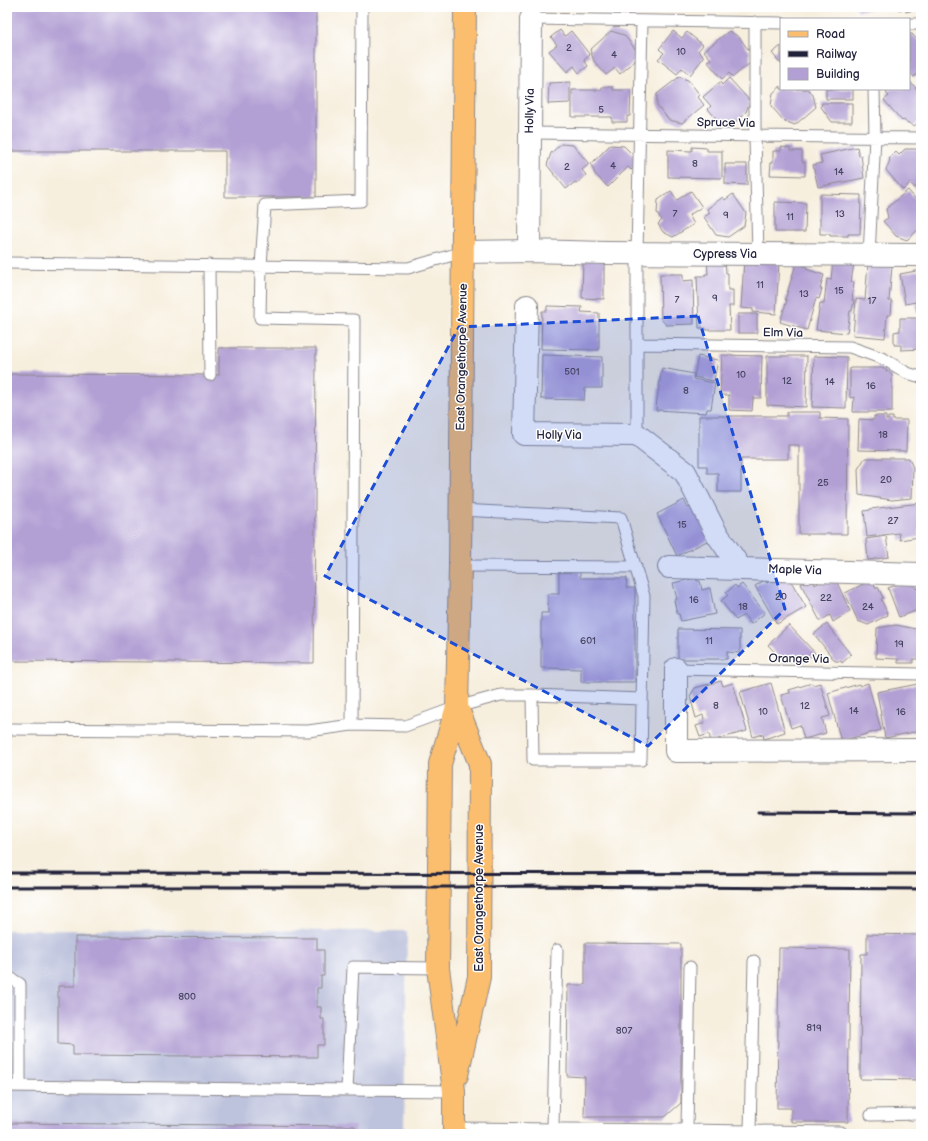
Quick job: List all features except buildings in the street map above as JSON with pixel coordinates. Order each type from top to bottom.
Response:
[{"type":"main road","name":"East Orangethorpe Avenue","points":[[454,1131],[454,1091],[438,968],[440,764],[457,707],[460,566],[465,7]]},
{"type":"main road","name":"East Orangethorpe Avenue","points":[[454,1091],[479,977],[480,764],[457,707]]},
{"type":"street","name":"Holly Via","points":[[529,251],[531,20]]},
{"type":"street","name":"Cypress Via","points":[[463,252],[529,251],[921,255]]},
{"type":"street","name":"Holly Via","points":[[527,306],[524,434],[637,435]]},
{"type":"street","points":[[637,435],[685,472],[715,531],[741,569]]},
{"type":"street","name":"Maple Via","points":[[669,567],[921,574]]},
{"type":"street","points":[[676,669],[676,751],[921,750]]},
{"type":"lane","points":[[352,725],[354,320],[260,318],[261,266],[265,205],[361,201],[362,7]]},
{"type":"lane","points":[[531,20],[780,22]]},
{"type":"lane","points":[[637,435],[637,253],[642,21]]},
{"type":"lane","points":[[755,22],[755,136],[758,254]]},
{"type":"lane","points":[[910,24],[921,24]]},
{"type":"lane","points":[[869,255],[875,138],[874,90]]},
{"type":"lane","name":"Spruce Via","points":[[530,133],[921,138]]},
{"type":"lane","points":[[7,263],[408,268],[463,252]]},
{"type":"lane","points":[[209,265],[210,375]]},
{"type":"lane","name":"Elm Via","points":[[638,344],[850,347],[884,358],[907,373],[921,377]]},
{"type":"lane","points":[[460,510],[621,518],[644,596],[641,760],[532,760],[532,695]]},
{"type":"lane","points":[[460,566],[636,567]]},
{"type":"lane","name":"Orange Via","points":[[676,669],[921,674]]},
{"type":"lane","points":[[7,728],[308,731],[352,725],[405,726],[457,707],[501,696],[532,695],[642,699]]},
{"type":"lane","points":[[553,1128],[556,950]]},
{"type":"lane","points":[[750,1131],[754,960]]},
{"type":"lane","points":[[347,1090],[353,967],[438,968]]},
{"type":"lane","points":[[687,1130],[690,967]]},
{"type":"lane","points":[[7,976],[20,984],[20,1086]]},
{"type":"lane","points":[[7,1086],[454,1091]]},
{"type":"lane","points":[[871,1115],[921,1114]]},
{"type":"lane","points":[[454,1131],[553,1128],[841,1132]]},
{"type":"highlighted area","points":[[698,316],[785,609],[648,746],[325,576],[459,327]]},
{"type":"shaded area","points":[[7,930],[407,931],[404,1134],[7,1134]]},
{"type":"railway","points":[[758,812],[921,813]]},
{"type":"railway","points":[[7,873],[921,874]]},
{"type":"railway","points":[[7,887],[535,886],[921,889]]}]
